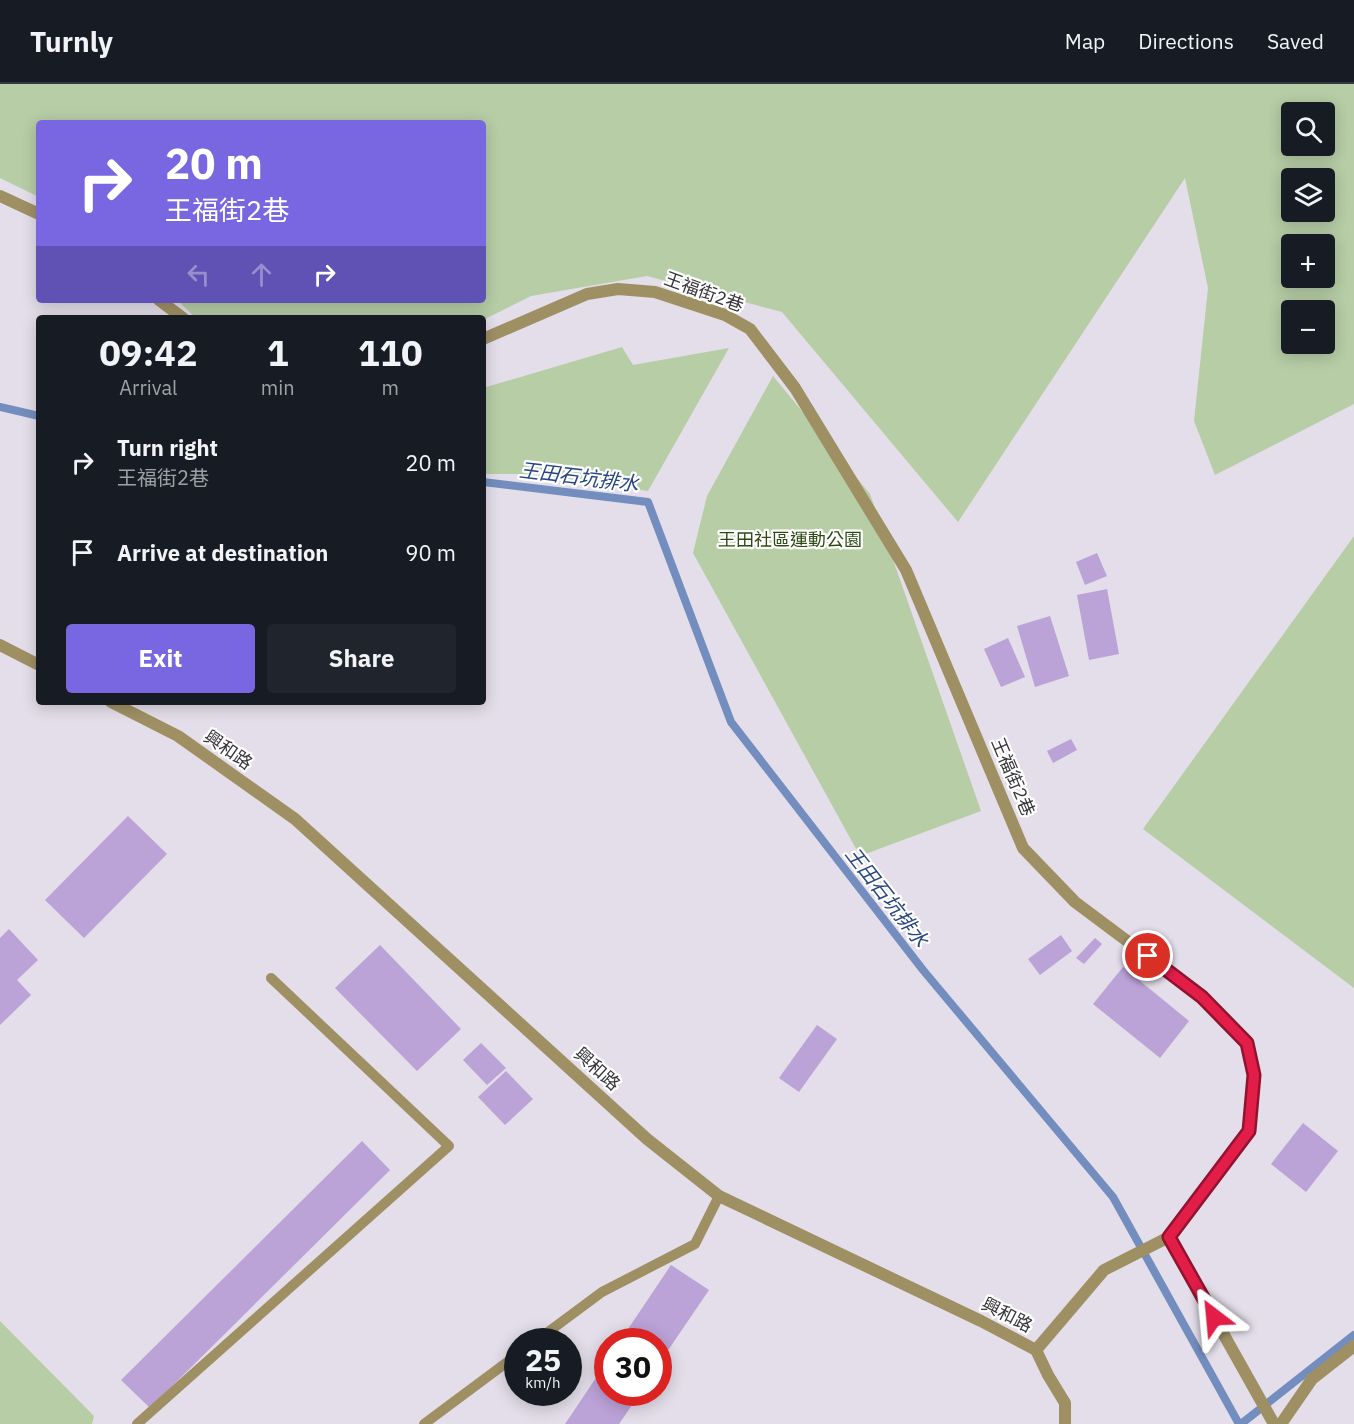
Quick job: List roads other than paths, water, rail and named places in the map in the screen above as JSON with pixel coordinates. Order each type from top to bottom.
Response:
[{"type":"street","points":[[0,196],[36,213]]},
{"type":"street","name":"王福街2巷","points":[[486,338],[587,294],[618,290],[655,292],[725,315],[750,329],[795,388],[906,570],[1023,848],[1075,902],[1202,997],[1247,1043],[1254,1075],[1249,1131],[1169,1237]]},
{"type":"street","points":[[163,303],[179,315]]},
{"type":"street","points":[[0,645],[36,663]]},
{"type":"street","name":"興和路","points":[[117,705],[178,736],[295,819],[647,1139],[719,1196],[981,1321],[1036,1350],[1048,1376],[1065,1403],[1065,1424]]},
{"type":"street","points":[[1036,1350],[1104,1270],[1169,1237],[1272,1420]]},
{"type":"street","points":[[1281,1424],[1312,1379],[1354,1346]]},
{"type":"lane","points":[[137,1424],[449,1146],[272,978]]},
{"type":"lane","points":[[554,1328],[602,1292],[695,1244],[719,1196]]},
{"type":"lane","points":[[424,1424],[504,1364]]},
{"type":"waterway","name":"王田石坑排水","points":[[0,407],[36,415]]},
{"type":"waterway","name":"王田石坑排水","points":[[486,482],[648,502],[731,722],[923,970],[1113,1197],[1239,1424]]},
{"type":"waterway","points":[[1241,1424],[1354,1335]]},
{"type":"park label","name":"王田社區運動公園","points":[[790,540]]}]
